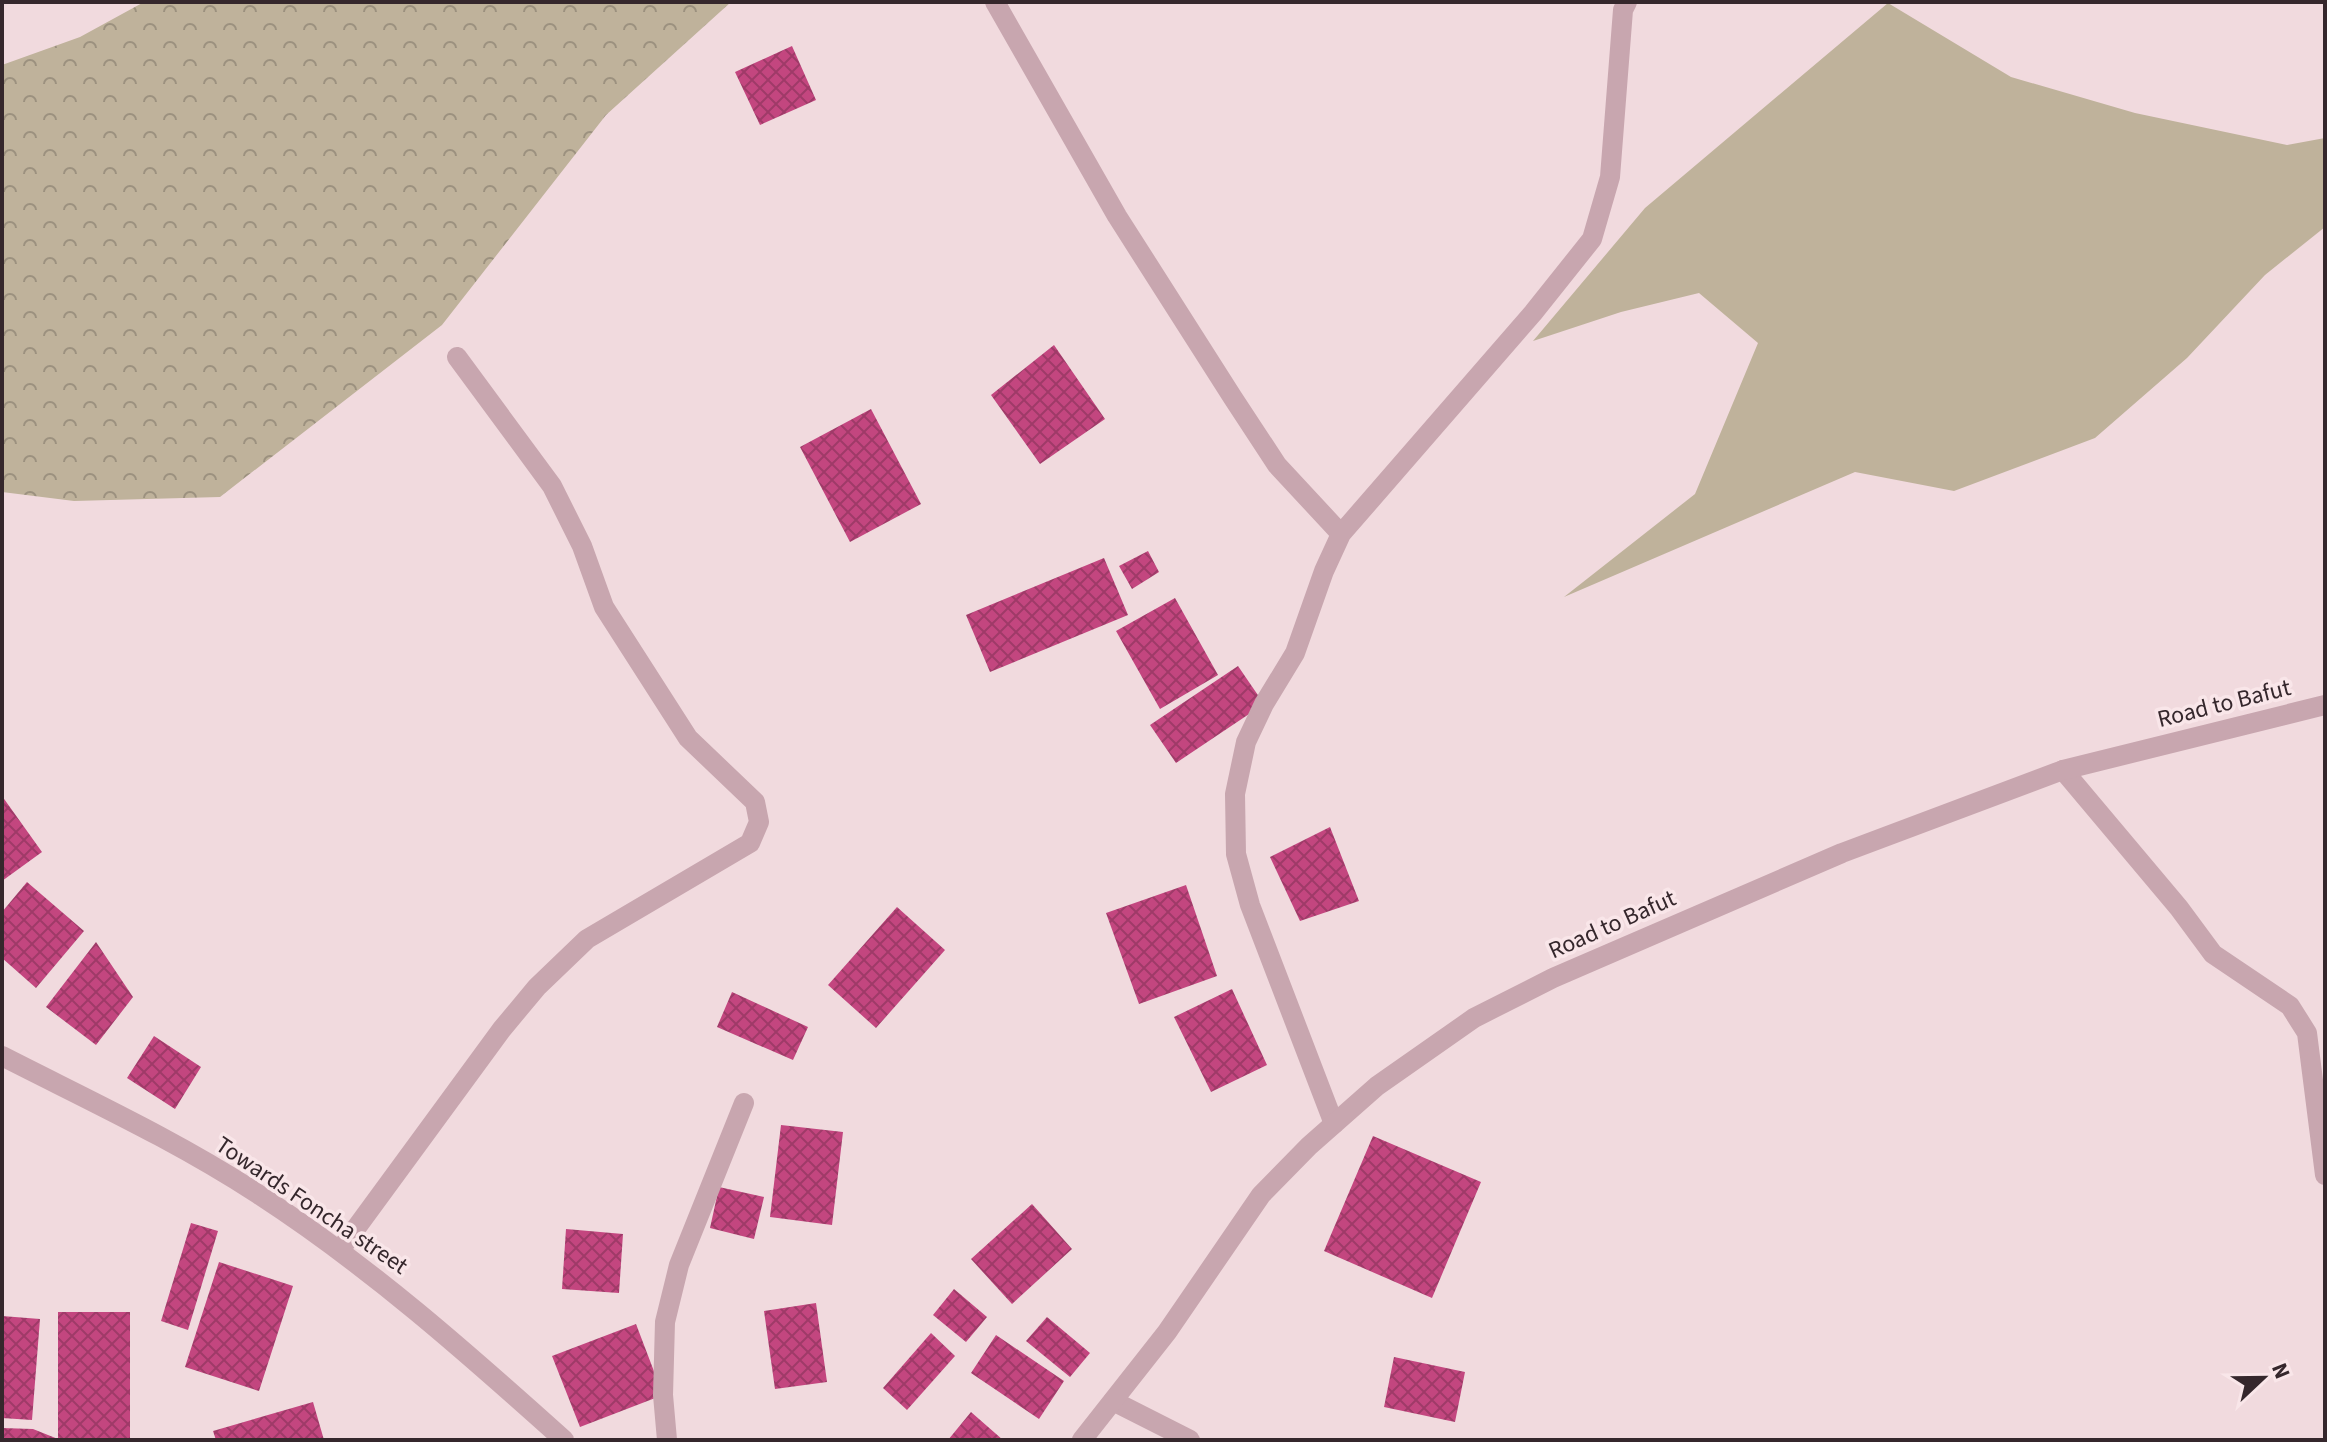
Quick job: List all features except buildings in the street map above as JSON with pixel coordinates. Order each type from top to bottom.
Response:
[{"type":"street","points":[[995,2],[1117,216],[1233,398],[1277,465],[1341,534]]},
{"type":"street","points":[[1334,1124],[1250,905],[1236,854],[1235,794],[1246,742],[1264,704],[1295,653],[1324,571],[1341,534],[1533,313],[1592,239],[1610,177],[1623,10],[1627,2]]},
{"type":"street","points":[[340,1250],[502,1029],[537,987],[587,939],[750,843],[759,822],[755,802],[688,738],[604,607],[582,546],[552,486],[457,357]]},
{"type":"street","name":"Road to Bafut","points":[[1082,1440],[1167,1332],[1261,1195],[1377,1086],[1474,1018],[1553,978],[1842,853],[2063,770],[2325,705]]},
{"type":"street","points":[[2063,770],[2179,908],[2213,954],[2290,1006],[2307,1033],[2325,1175]]},
{"type":"street","name":"Towards Foncha street","points":[[2,1056],[176,1146],[257,1193],[340,1250],[450,1338],[564,1440]]},
{"type":"street","points":[[667,1440],[663,1395],[665,1322],[679,1265],[744,1103]]},
{"type":"street","points":[[1113,1401],[1190,1440]]},
{"type":"green space","points":[[144,2],[731,2],[606,115],[442,325],[220,497],[74,501],[2,492],[2,65],[80,37]]},
{"type":"green space","points":[[1888,3],[2011,77],[2135,113],[2287,145],[2325,138],[2325,227],[2265,275],[2187,358],[2095,438],[1954,491],[1855,472],[1564,597],[1695,494],[1758,343],[1699,293],[1621,312],[1533,341],[1645,208]]}]
